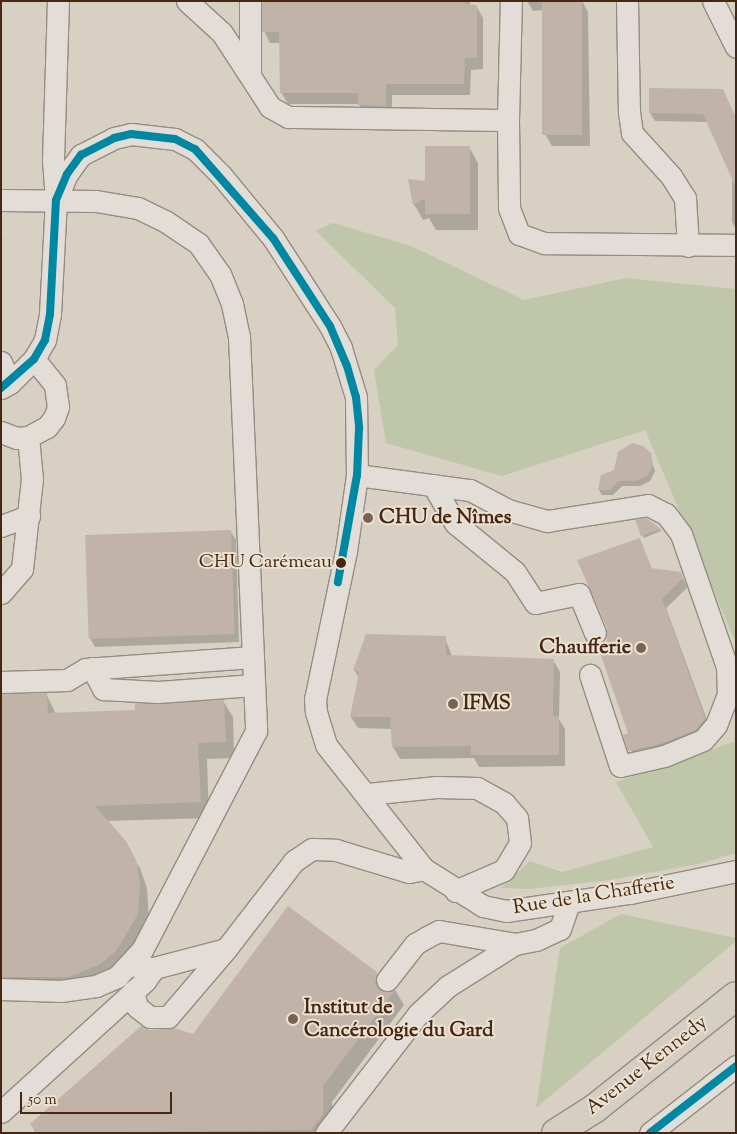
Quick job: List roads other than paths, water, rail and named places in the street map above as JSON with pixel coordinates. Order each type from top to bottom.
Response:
[{"type":"main road","name":"Avenue Kennedy","points":[[556,1133],[594,1109],[736,996]]},
{"type":"main road","name":"Avenue Kennedy","points":[[590,1133],[736,1018]]},
{"type":"street","points":[[6,386],[34,359],[44,340],[50,314],[56,200],[53,160],[58,1]]},
{"type":"street","points":[[187,1],[222,33],[270,107],[288,118],[508,120]]},
{"type":"street","points":[[250,1],[250,74]]},
{"type":"street","points":[[511,1],[508,120],[509,208],[519,234],[544,243],[736,245]]},
{"type":"street","points":[[627,1],[628,112],[632,133],[671,176],[685,198],[688,246]]},
{"type":"street","points":[[713,1],[736,47]]},
{"type":"street","points":[[56,200],[67,174],[81,155],[114,138],[131,134],[152,135],[175,139],[196,149],[221,175],[274,238],[341,348],[356,397],[357,475],[346,551],[315,699],[326,745],[367,794],[424,869],[409,872],[336,850],[312,849],[294,861],[226,949],[168,1017],[150,1016],[136,1007],[133,991]]},
{"type":"street","points":[[1,200],[56,200],[138,208],[198,243],[220,274],[232,304],[239,337],[256,731],[142,950],[128,965],[117,976],[96,986],[62,991],[1,989]]},
{"type":"street","points":[[1,432],[17,438],[28,437],[48,426],[58,407],[55,385],[34,359]]},
{"type":"street","points":[[1,362],[6,386]]},
{"type":"street","points":[[1,593],[22,568],[29,516],[32,457],[28,437]]},
{"type":"street","points":[[357,475],[470,490],[508,510],[547,521],[648,506],[666,514],[680,534],[727,667],[728,694],[716,725],[703,740],[664,756],[620,766],[590,675]]},
{"type":"street","points":[[433,486],[455,524],[515,572],[535,603],[579,594],[595,633]]},
{"type":"street","points":[[1,526],[29,516]]},
{"type":"street","points":[[1,682],[67,680],[92,668],[253,657]]},
{"type":"street","points":[[92,668],[104,690],[158,692],[254,685]]},
{"type":"street","points":[[367,794],[437,787],[477,788],[500,799],[510,810],[517,818],[520,843],[504,870],[454,891]]},
{"type":"street","name":"Rue de la Chafferie","points":[[424,869],[454,891],[483,906],[506,911],[569,903],[736,871]]},
{"type":"street","points":[[387,980],[415,944],[439,932],[515,944],[536,940],[560,929],[569,903]]},
{"type":"street","points":[[326,1133],[418,1014],[448,986],[515,944]]},
{"type":"street","points":[[128,965],[154,968],[226,949]]},
{"type":"street","points":[[1,1112],[133,991],[154,968]]},
{"type":"street","points":[[650,1133],[736,1066]]},
{"type":"place","name":"CHU de Nîmes","points":[[368,518]]},
{"type":"place","name":"CHU Carémeau","points":[[341,563]]},
{"type":"place","name":"Chaufferie","points":[[641,648]]},
{"type":"place","name":"IFMS","points":[[453,704]]},
{"type":"place","name":"Institut de Cancérologie du Gard","points":[[293,1019]]}]
